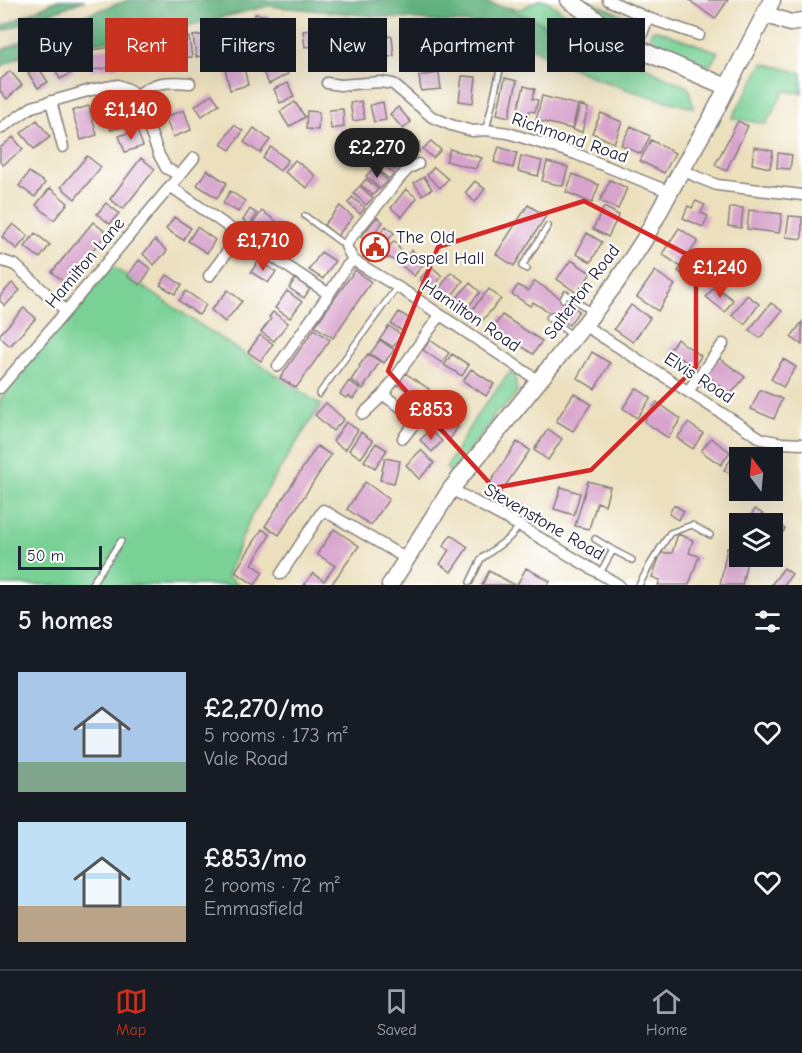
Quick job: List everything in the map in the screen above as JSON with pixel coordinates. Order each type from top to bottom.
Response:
[{"type":"main road","points":[[569,0],[594,18]]},
{"type":"main road","points":[[768,7],[790,23],[802,21]]},
{"type":"main road","name":"Salterton Road","points":[[390,585],[451,489],[616,283],[644,240],[713,115],[768,7]]},
{"type":"main road","points":[[645,51],[727,87]]},
{"type":"street","points":[[608,0],[648,18],[699,35]]},
{"type":"street","points":[[645,26],[648,18]]},
{"type":"street","name":"Richmond Road","points":[[327,83],[339,85],[380,81],[393,84],[432,117],[451,125],[472,131],[508,133],[576,154],[670,192]]},
{"type":"street","points":[[137,96],[156,84],[190,83]]},
{"type":"street","points":[[0,129],[32,107],[91,90],[118,85],[137,96],[159,155],[166,168],[179,175]]},
{"type":"street","points":[[51,101],[63,147]]},
{"type":"street","name":"Hamilton Lane","points":[[0,387],[194,158]]},
{"type":"street","points":[[278,366],[353,260],[346,246],[349,240],[399,178],[409,168],[418,164]]},
{"type":"street","points":[[682,169],[717,185],[802,195]]},
{"type":"street","points":[[170,186],[329,294]]},
{"type":"street","points":[[209,276],[240,235]]},
{"type":"street","points":[[0,260],[15,265],[66,311]]},
{"type":"street","name":"Hamilton Road","points":[[353,260],[539,381]]},
{"type":"street","points":[[363,414],[383,394],[440,315]]},
{"type":"street","name":"Elvis Road","points":[[584,325],[762,439],[802,444]]},
{"type":"street","points":[[688,390],[723,344]]},
{"type":"street","points":[[383,394],[418,419],[403,438]]},
{"type":"street","name":"Stevenstone Road","points":[[451,489],[620,585]]},
{"type":"street","points":[[281,574],[323,510],[407,559]]},
{"type":"lane","points":[[486,130],[500,72]]},
{"type":"lane","points":[[304,216],[346,246]]},
{"type":"lane","points":[[528,269],[522,266],[548,226]]},
{"type":"lane","points":[[319,394],[397,287]]},
{"type":"lane","points":[[562,299],[566,294],[584,325]]},
{"type":"lane","points":[[552,315],[549,318],[584,325]]},
{"type":"lane","points":[[470,582],[481,559],[509,538],[516,524],[519,510]]},
{"type":"lane","points":[[639,585],[670,533],[692,525],[710,535]]},
{"type":"lane","points":[[595,539],[632,560]]},
{"type":"lane","points":[[91,585],[121,541]]},
{"type":"lane","points":[[600,573],[613,550]]},
{"type":"highlighted area","points":[[584,201],[696,259],[696,367],[591,470],[494,488],[388,371],[438,247]]},
{"type":"green space","points":[[58,0],[85,0],[37,18],[19,18]]},
{"type":"green space","points":[[128,0],[473,0],[510,8],[532,18],[399,18],[268,6],[220,18],[200,18],[200,23],[188,26],[188,18],[105,18],[105,41],[93,43],[93,18],[77,18]]},
{"type":"green space","points":[[539,0],[546,0],[572,18],[547,18],[547,29],[535,18],[517,13],[510,8],[521,9]]},
{"type":"green space","points":[[579,0],[587,0],[629,18],[606,18]]},
{"type":"green space","points":[[18,19],[18,25],[0,32],[0,27]]},
{"type":"green space","points":[[535,19],[547,29],[547,58],[535,50]]},
{"type":"green space","points":[[657,30],[718,52],[710,66],[682,59],[651,46],[650,35],[652,31]]},
{"type":"green space","points":[[18,43],[18,58],[0,67],[0,51]]},
{"type":"green space","points":[[763,63],[802,73],[802,93],[784,91],[766,124],[732,118]]},
{"type":"green space","points":[[645,66],[688,87],[694,108],[627,89],[581,72],[645,72]]},
{"type":"green space","points":[[112,266],[321,405],[250,518],[227,576],[239,585],[0,585],[0,399]]},
{"type":"green space","points":[[510,372],[515,376],[517,393],[502,410],[498,410],[492,422],[451,473],[446,468],[475,418]]},
{"type":"building","points":[[689,0],[728,0],[715,19]]},
{"type":"building","points":[[255,14],[269,16],[269,18],[254,18]]},
{"type":"building","points":[[308,30],[308,47],[305,47],[303,31]]},
{"type":"building","points":[[200,35],[200,56],[196,57],[193,36]]},
{"type":"building","points":[[392,36],[394,56],[387,57],[387,37]]},
{"type":"building","points":[[189,37],[192,57],[188,57]]},
{"type":"building","points":[[105,48],[105,68],[93,70],[93,50]]},
{"type":"building","points":[[10,71],[22,85],[7,99],[0,91],[0,80]]},
{"type":"building","points":[[41,72],[48,82],[38,88],[28,73]]},
{"type":"building","points":[[56,72],[74,72],[60,79]]},
{"type":"building","points":[[226,72],[245,72],[248,85],[230,90]]},
{"type":"building","points":[[263,72],[287,72],[288,74],[269,84]]},
{"type":"building","points":[[439,73],[441,89],[421,91],[419,76]]},
{"type":"building","points":[[462,76],[476,77],[473,103],[459,101]]},
{"type":"building","points":[[505,78],[517,81],[509,117],[497,114]]},
{"type":"building","points":[[288,83],[294,97],[280,103],[274,89]]},
{"type":"building","points":[[524,86],[535,89],[532,99],[538,100],[535,112],[529,111],[527,120],[516,117]]},
{"type":"building","points":[[212,94],[219,104],[202,116],[195,106]]},
{"type":"building","points":[[123,96],[132,125],[111,130],[103,102]]},
{"type":"building","points":[[542,96],[578,105],[572,129],[536,120]]},
{"type":"building","points":[[361,101],[365,119],[353,121],[350,103]]},
{"type":"building","points":[[295,102],[305,117],[289,127],[280,112]]},
{"type":"building","points":[[383,102],[386,120],[374,122],[370,105]]},
{"type":"building","points":[[580,105],[588,108],[582,132],[573,130]]},
{"type":"building","points":[[89,106],[97,135],[81,140],[72,111]]},
{"type":"building","points":[[398,107],[411,122],[403,129],[390,114]]},
{"type":"building","points":[[343,109],[344,127],[331,129],[329,110]]},
{"type":"building","points":[[184,110],[191,130],[173,137],[165,117]]},
{"type":"building","points":[[307,111],[319,112],[318,130],[306,129]]},
{"type":"building","points":[[601,113],[622,122],[614,143],[592,133]]},
{"type":"building","points":[[37,120],[50,137],[34,149],[21,133]]},
{"type":"building","points":[[738,121],[748,126],[726,171],[715,165]]},
{"type":"building","points":[[234,125],[243,131],[230,150],[221,144]]},
{"type":"building","points":[[631,126],[650,136],[641,154],[621,145]]},
{"type":"building","points":[[254,128],[270,140],[260,153],[244,142]]},
{"type":"building","points":[[137,130],[143,146],[125,152],[119,136]]},
{"type":"building","points":[[13,137],[23,149],[3,165],[0,162],[0,148]]},
{"type":"building","points":[[651,140],[675,153],[664,173],[640,161]]},
{"type":"building","points":[[409,141],[419,142],[419,152],[408,151]]},
{"type":"building","points":[[431,141],[441,150],[433,158],[423,149]]},
{"type":"building","points":[[396,146],[407,156],[401,163],[391,153]]},
{"type":"building","points":[[271,147],[288,160],[280,171],[263,158]]},
{"type":"building","points":[[499,147],[517,153],[513,168],[494,162]]},
{"type":"building","points":[[754,147],[773,151],[770,168],[752,164]]},
{"type":"building","points":[[450,149],[482,158],[475,169],[446,161]]},
{"type":"building","points":[[387,153],[400,164],[395,170],[382,159]]},
{"type":"building","points":[[778,153],[792,155],[790,169],[777,168]]},
{"type":"building","points":[[87,156],[101,167],[75,199],[61,187]]},
{"type":"building","points":[[521,156],[542,161],[538,176],[518,171]]},
{"type":"building","points":[[141,158],[155,169],[123,209],[110,199]]},
{"type":"building","points":[[295,160],[316,176],[307,188],[285,172]]},
{"type":"building","points":[[547,162],[568,167],[563,186],[542,181]]},
{"type":"building","points":[[382,163],[394,174],[389,179],[377,169]]},
{"type":"building","points":[[434,167],[448,179],[440,188],[427,175]]},
{"type":"building","points":[[374,168],[388,181],[380,189],[366,176]]},
{"type":"building","points":[[207,170],[227,183],[217,198],[197,185]]},
{"type":"building","points":[[29,172],[45,183],[35,197],[19,186]]},
{"type":"building","points":[[573,174],[599,185],[592,203],[566,192]]},
{"type":"building","points":[[424,177],[432,189],[422,195],[414,183]]},
{"type":"building","points":[[366,179],[378,189],[373,195],[361,185]]},
{"type":"building","points":[[610,180],[627,188],[618,209],[600,201]]},
{"type":"building","points":[[475,181],[485,189],[475,202],[465,193]]},
{"type":"building","points":[[360,186],[373,198],[366,205],[353,193]]},
{"type":"building","points":[[50,188],[68,203],[54,220],[36,205]]},
{"type":"building","points":[[406,189],[417,198],[402,217],[391,208]]},
{"type":"building","points":[[230,191],[245,201],[238,212],[223,203]]},
{"type":"building","points":[[352,197],[365,208],[360,214],[348,203]]},
{"type":"building","points":[[696,201],[705,205],[701,213],[708,216],[703,227],[683,218],[688,206],[692,208]]},
{"type":"building","points":[[106,203],[119,213],[110,224],[97,214]]},
{"type":"building","points":[[528,205],[546,216],[514,266],[496,254]]},
{"type":"building","points":[[340,206],[353,217],[337,236],[324,225]]},
{"type":"building","points":[[604,207],[619,215],[608,237],[593,229]]},
{"type":"building","points":[[730,207],[743,208],[741,228],[728,226]]},
{"type":"building","points":[[250,209],[257,214],[250,225],[243,220]]},
{"type":"building","points":[[749,210],[782,214],[779,233],[747,229]]},
{"type":"building","points":[[262,211],[300,238],[290,252],[251,226]]},
{"type":"building","points":[[789,216],[802,217],[802,239],[786,237]]},
{"type":"building","points":[[174,217],[191,228],[183,240],[166,229]]},
{"type":"building","points":[[377,217],[383,222],[367,242],[361,237]]},
{"type":"building","points":[[93,222],[107,233],[65,283],[52,272]]},
{"type":"building","points":[[13,224],[28,236],[17,249],[2,237]]},
{"type":"building","points":[[386,226],[394,233],[377,253],[369,246]]},
{"type":"building","points":[[197,227],[215,240],[207,253],[188,241]]},
{"type":"building","points":[[679,228],[698,241],[682,264],[698,275],[693,282],[678,271],[681,267],[662,254]]},
{"type":"building","points":[[35,233],[50,245],[40,258],[25,247]]},
{"type":"building","points":[[587,233],[602,242],[591,262],[576,254]]},
{"type":"building","points":[[155,240],[167,251],[154,265],[143,254]]},
{"type":"building","points":[[394,241],[402,251],[394,261],[383,254]]},
{"type":"building","points":[[412,250],[425,262],[414,276],[400,264]]},
{"type":"building","points":[[321,252],[335,261],[323,279],[309,270]]},
{"type":"building","points":[[139,260],[151,269],[140,285],[127,276]]},
{"type":"building","points":[[259,260],[276,272],[268,283],[251,272]]},
{"type":"building","points":[[571,260],[591,273],[577,293],[557,279]]},
{"type":"building","points":[[431,266],[442,276],[432,289],[420,279]]},
{"type":"building","points":[[355,270],[371,282],[333,338],[315,326]]},
{"type":"building","points":[[655,271],[675,285],[658,311],[637,297]]},
{"type":"building","points":[[451,272],[463,281],[450,298],[439,289]]},
{"type":"building","points":[[167,275],[182,285],[175,294],[160,285]]},
{"type":"building","points":[[295,279],[310,289],[304,298],[289,288]]},
{"type":"building","points":[[535,281],[579,311],[569,325],[533,302],[530,306],[512,294],[518,285],[528,291]]},
{"type":"building","points":[[12,283],[20,290],[5,306],[0,301],[0,296]]},
{"type":"building","points":[[470,283],[480,292],[466,309],[455,300]]},
{"type":"building","points":[[715,286],[733,300],[725,312],[706,297]]},
{"type":"building","points":[[489,289],[501,299],[482,321],[471,311]]},
{"type":"building","points":[[228,290],[242,301],[225,322],[211,310]]},
{"type":"building","points":[[186,291],[206,305],[199,315],[179,301]]},
{"type":"building","points":[[287,291],[302,302],[290,318],[275,308]]},
{"type":"building","points":[[747,295],[759,304],[745,324],[732,315]]},
{"type":"building","points":[[771,303],[782,311],[760,338],[749,330]]},
{"type":"building","points":[[631,305],[650,318],[633,342],[614,329]]},
{"type":"building","points":[[24,308],[36,318],[10,346],[0,337],[0,334]]},
{"type":"building","points":[[273,312],[288,323],[274,341],[261,332],[271,319],[269,317]]},
{"type":"building","points":[[399,312],[410,319],[402,331],[391,324]]},
{"type":"building","points":[[502,315],[542,341],[533,354],[493,328]]},
{"type":"building","points":[[802,322],[802,345],[791,337]]},
{"type":"building","points":[[389,326],[402,335],[393,347],[380,339]]},
{"type":"building","points":[[314,329],[330,340],[296,388],[280,378]]},
{"type":"building","points":[[260,335],[273,344],[261,361],[248,352]]},
{"type":"building","points":[[677,339],[701,356],[694,367],[669,351]]},
{"type":"building","points":[[380,340],[394,350],[384,363],[370,354]]},
{"type":"building","points":[[430,340],[449,353],[442,363],[423,350]]},
{"type":"building","points":[[592,352],[610,363],[595,389],[577,378]]},
{"type":"building","points":[[368,354],[380,361],[363,389],[351,380]]},
{"type":"building","points":[[452,354],[469,365],[462,376],[444,365]]},
{"type":"building","points":[[719,358],[745,377],[731,394],[706,375]]},
{"type":"building","points":[[783,359],[796,367],[783,387],[771,379]]},
{"type":"building","points":[[471,369],[494,384],[486,396],[463,381]]},
{"type":"building","points":[[405,373],[429,389],[422,400],[398,385]]},
{"type":"building","points":[[349,381],[360,389],[353,399],[340,394]]},
{"type":"building","points":[[636,388],[651,398],[637,418],[623,408]]},
{"type":"building","points":[[760,390],[782,399],[774,419],[751,409]]},
{"type":"building","points":[[574,393],[591,404],[573,431],[556,421]]},
{"type":"building","points":[[448,397],[465,407],[459,421],[441,413]]},
{"type":"building","points":[[657,402],[681,419],[668,438],[644,421]]},
{"type":"building","points":[[326,403],[344,419],[333,431],[315,415]]},
{"type":"building","points":[[439,415],[458,427],[450,439],[431,427]]},
{"type":"building","points":[[346,422],[358,430],[345,450],[333,441]]},
{"type":"building","points":[[688,423],[703,433],[693,449],[677,438]]},
{"type":"building","points":[[548,429],[562,439],[548,460],[534,450]]},
{"type":"building","points":[[430,430],[442,441],[432,452],[420,440]]},
{"type":"building","points":[[361,432],[373,441],[361,458],[349,450]]},
{"type":"building","points":[[711,438],[729,453],[721,465],[701,451]]},
{"type":"building","points":[[517,442],[530,450],[501,492],[489,484]]},
{"type":"building","points":[[376,443],[387,450],[375,468],[364,461]]},
{"type":"building","points":[[317,446],[331,455],[279,535],[265,526]]},
{"type":"building","points":[[421,450],[434,463],[419,479],[406,465]]},
{"type":"building","points":[[385,458],[400,461],[394,483],[380,480]]},
{"type":"building","points":[[729,462],[729,473],[724,470]]},
{"type":"building","points":[[588,481],[610,487],[605,505],[597,502],[589,529],[575,526]]},
{"type":"building","points":[[365,482],[389,499],[371,525],[347,509]]},
{"type":"building","points":[[561,487],[580,493],[574,515],[554,509]]},
{"type":"building","points":[[674,505],[684,511],[678,520],[669,514]]},
{"type":"building","points":[[262,529],[270,535],[252,564],[263,572],[255,585],[235,572]]},
{"type":"building","points":[[334,529],[359,546],[331,585],[304,585],[313,573],[324,581],[335,566],[317,554]]},
{"type":"building","points":[[678,534],[693,540],[689,553],[699,556],[689,585],[658,585],[660,580],[652,577],[661,553],[672,553]]},
{"type":"building","points":[[451,535],[468,547],[451,572],[440,564],[449,550],[443,546]]},
{"type":"building","points":[[727,548],[729,548],[729,567],[746,567],[742,585],[720,585]]},
{"type":"building","points":[[526,568],[550,581],[548,585],[517,585]]},
{"type":"building","points":[[784,568],[792,574],[784,585],[771,585]]},
{"type":"building","points":[[489,571],[515,585],[482,585]]},
{"type":"place","name":"The Old Gospel Hall","points":[[375,247]]}]
